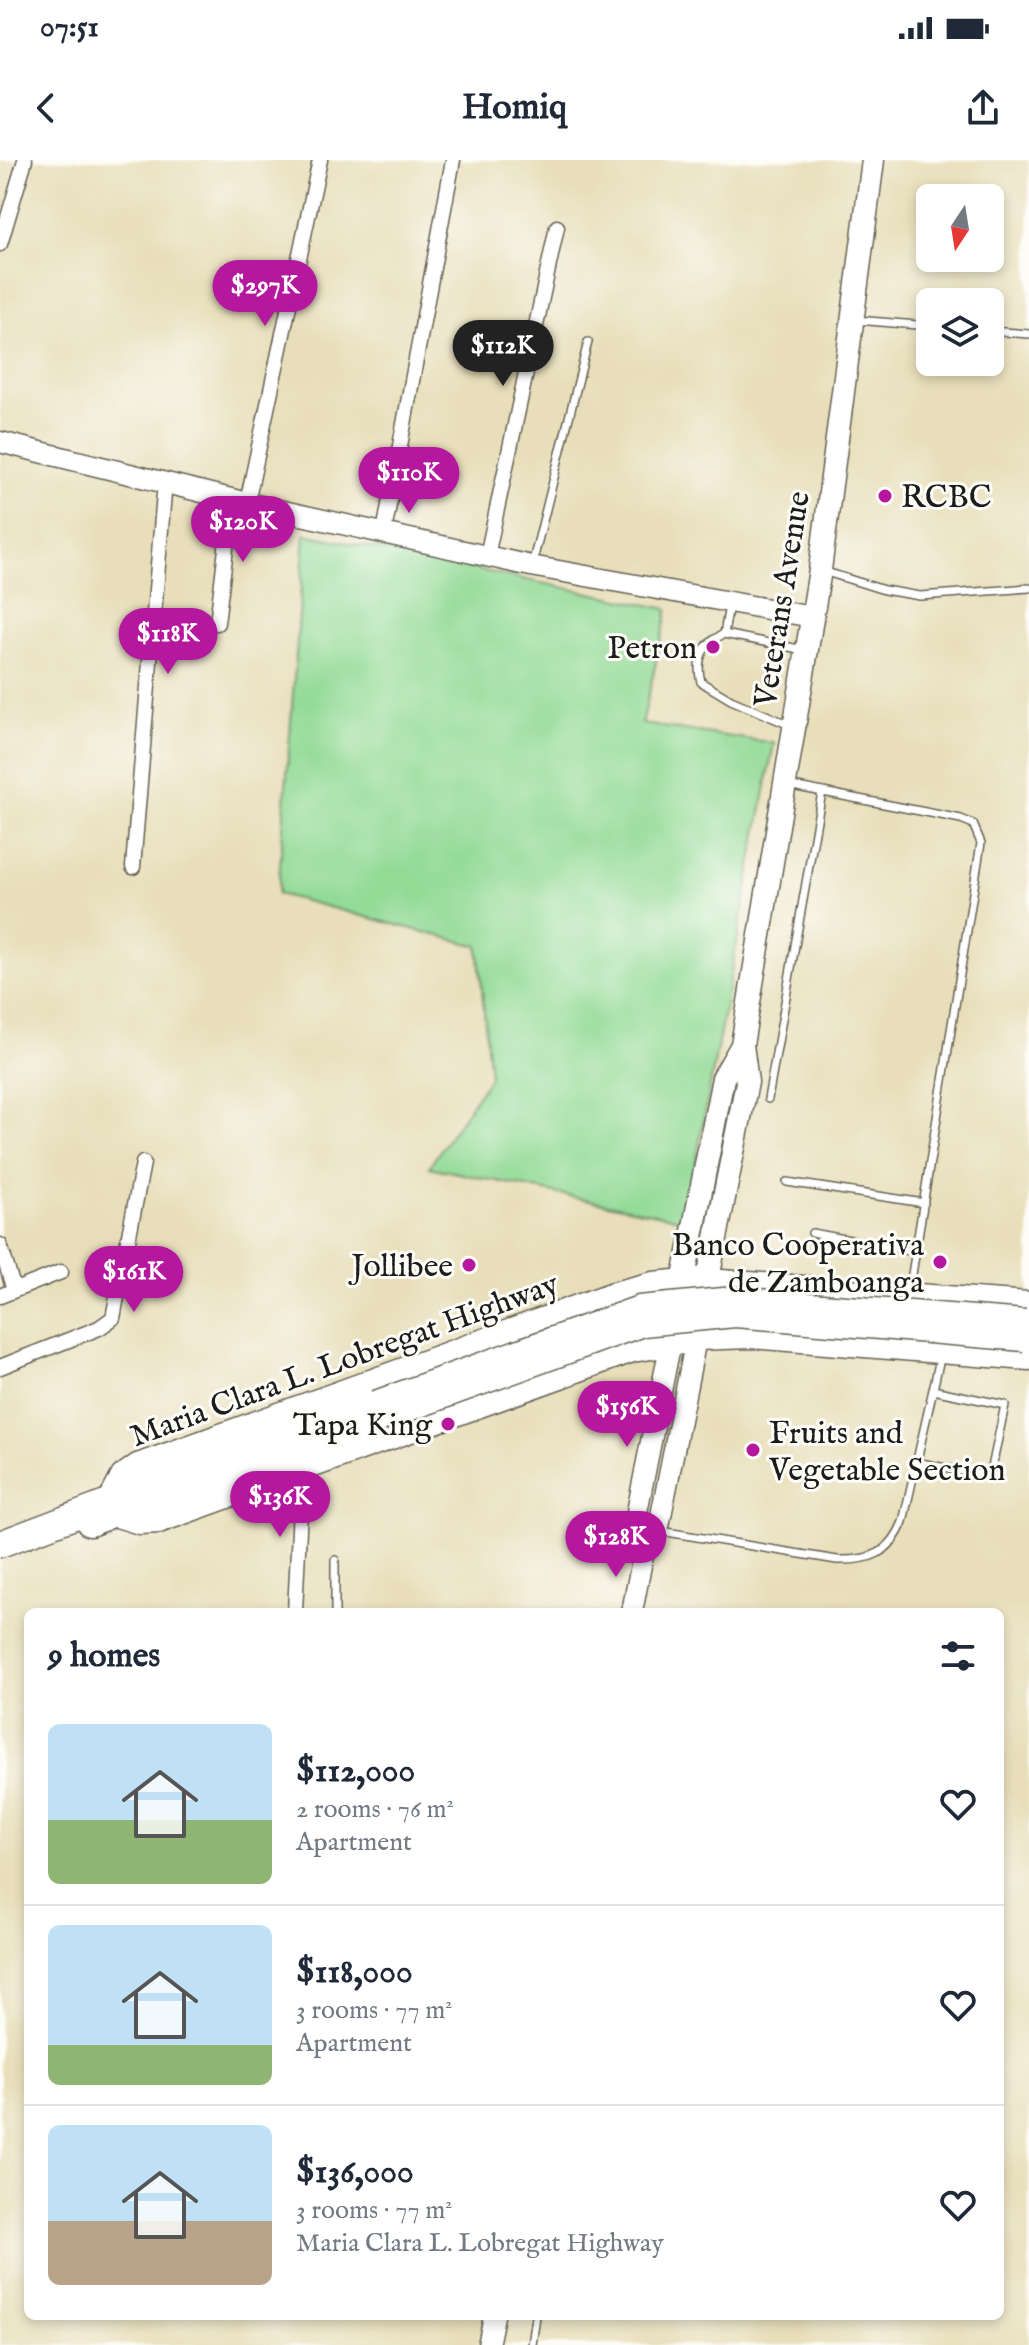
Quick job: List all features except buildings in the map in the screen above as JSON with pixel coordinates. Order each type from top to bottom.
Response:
[{"type":"highway","name":"Maria Clara L. Lobregat Highway","points":[[112,1508],[124,1477],[138,1467],[587,1305],[635,1289],[696,1280]]},
{"type":"highway","points":[[587,1305],[606,1358]]},
{"type":"highway","points":[[500,1337],[519,1390]]},
{"type":"highway","points":[[0,1544],[112,1508],[140,1521],[158,1520],[632,1349],[684,1340]]},
{"type":"highway","points":[[412,1369],[431,1421]]},
{"type":"highway","points":[[0,1558],[112,1508]]},
{"type":"main road","name":"Veterans Avenue","points":[[684,1340],[696,1280],[747,1082],[742,1045],[820,570],[873,160]]},
{"type":"main road","points":[[696,1280],[785,1283],[978,1299],[1028,1331]]},
{"type":"main road","points":[[781,1339],[785,1283]]},
{"type":"main road","points":[[877,1347],[882,1291]]},
{"type":"main road","points":[[112,1508],[145,1486],[378,1411],[639,1307],[734,1298],[1028,1331]]},
{"type":"main road","points":[[974,1354],[978,1299]]},
{"type":"main road","points":[[684,1340],[751,1337],[974,1354],[1028,1331]]},
{"type":"street","points":[[0,244],[25,160]]},
{"type":"street","points":[[217,623],[240,501],[320,160]]},
{"type":"street","points":[[384,532],[453,160]]},
{"type":"street","points":[[487,556],[557,227]]},
{"type":"street","points":[[0,442],[240,501],[531,566],[812,617]]},
{"type":"street","points":[[133,867],[165,481]]},
{"type":"street","points":[[0,1367],[99,1328],[113,1318],[143,1163]]},
{"type":"street","points":[[0,1245],[7,1293],[61,1272]]},
{"type":"street","points":[[643,1555],[634,1527],[684,1340]]},
{"type":"street","points":[[633,1608],[643,1555],[658,1531],[684,1340]]},
{"type":"street","points":[[295,1608],[302,1467]]},
{"type":"street","points":[[488,2345],[493,2320]]},
{"type":"lane","points":[[852,319],[916,325]]},
{"type":"lane","points":[[1004,332],[1029,334]]},
{"type":"lane","points":[[531,566],[588,342]]},
{"type":"lane","points":[[820,570],[884,590],[920,596],[1029,588]]},
{"type":"lane","points":[[724,634],[730,604]]},
{"type":"lane","points":[[794,726],[731,700],[701,682],[699,675],[705,646],[724,634],[807,650]]},
{"type":"lane","points":[[785,784],[961,819],[973,824],[981,843],[909,1293]]},
{"type":"lane","points":[[768,1099],[822,792]]},
{"type":"lane","points":[[787,1182],[924,1203]]},
{"type":"lane","points":[[812,1233],[916,1252]]},
{"type":"lane","points":[[634,1527],[837,1560],[852,1561],[877,1556],[897,1536],[903,1522],[942,1352]]},
{"type":"lane","points":[[916,1462],[990,1477],[1005,1405],[933,1390]]},
{"type":"lane","points":[[335,1560],[335,1608]]},
{"type":"lane","points":[[532,2345],[535,2320]]},
{"type":"green space","points":[[305,534],[668,609],[642,724],[774,743],[685,1220],[429,1167],[490,1077],[478,946],[278,894]]},
{"type":"place","name":"RCBC","points":[[885,496]]},
{"type":"place","name":"Petron","points":[[713,647]]},
{"type":"place","name":"Banco Cooperativa de Zamboanga","points":[[940,1262]]},
{"type":"place","name":"Jollibee","points":[[469,1265]]},
{"type":"place","name":"Tapa King","points":[[448,1424]]},
{"type":"place","name":"Fruits and Vegetable Section","points":[[753,1450]]}]
